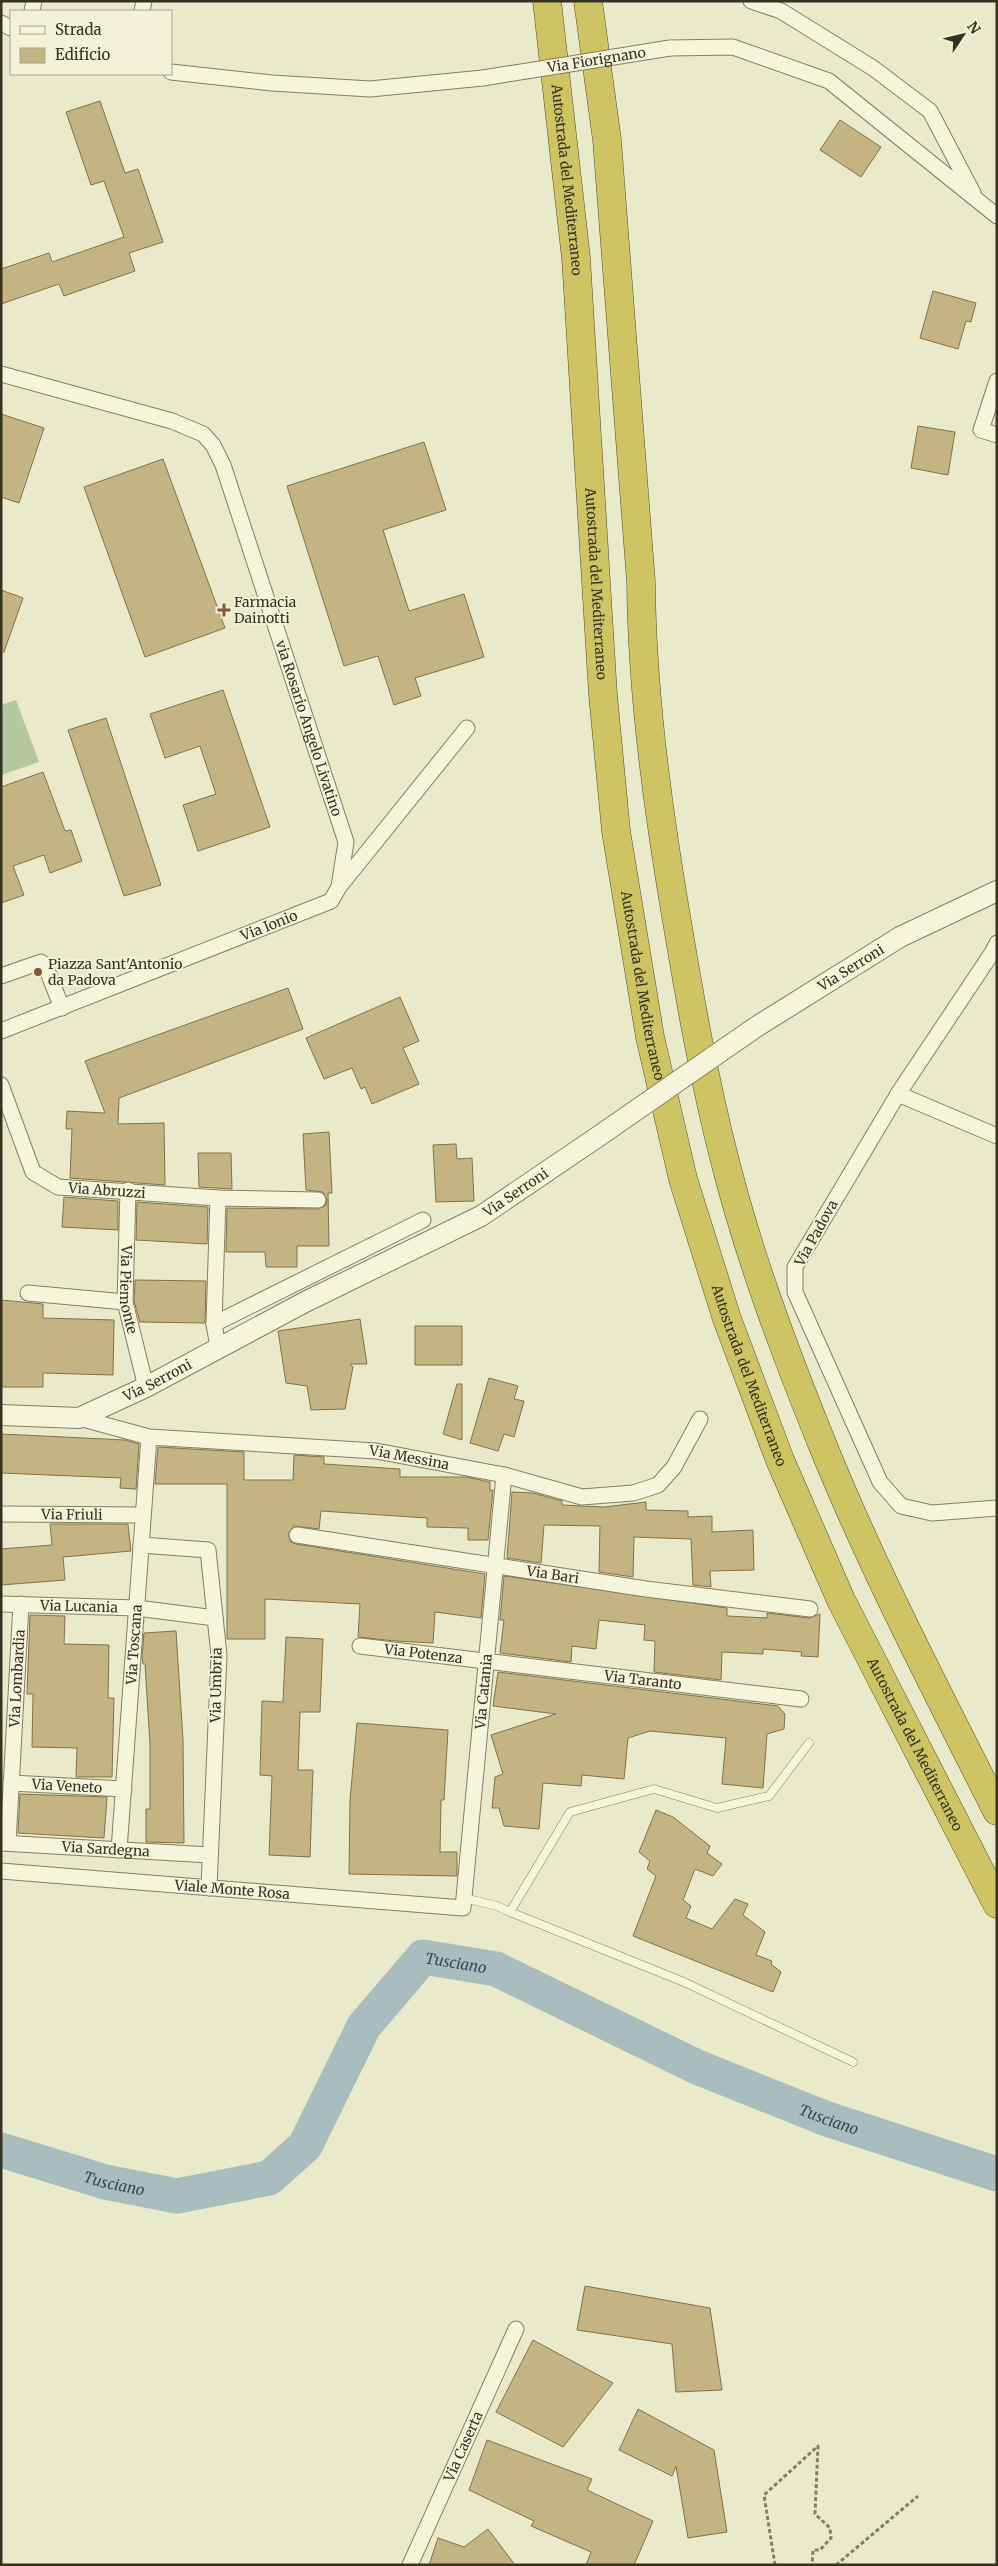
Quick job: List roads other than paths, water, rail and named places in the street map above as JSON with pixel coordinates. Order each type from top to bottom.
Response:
[{"type":"highway","points":[[588,1],[611,180],[641,582],[642,634],[659,806],[694,1028],[726,1167],[770,1305],[822,1443],[882,1581],[997,1810]]},
{"type":"highway","name":"Autostrada del Mediterraneo","points":[[547,4],[576,258],[603,694],[616,831],[650,1037],[680,1170],[727,1319],[780,1460],[841,1600],[997,1904]]},
{"type":"street","name":"Via Fiorignano","points":[[751,1],[781,11],[873,68],[930,112],[976,199]]},
{"type":"street","name":"Via Fiorignano","points":[[172,72],[272,83],[370,89],[483,78],[670,48],[733,47],[829,81],[997,216]]},
{"type":"street","name":"via Rosario Angelo Livatino","points":[[1,374],[172,421],[202,434],[213,445],[223,465],[346,842],[339,887]]},
{"type":"street","points":[[997,381],[982,430],[997,435]]},
{"type":"street","name":"Via Ionio","points":[[1,1031],[330,901],[339,887],[467,728]]},
{"type":"street","name":"Via Serroni","points":[[1,1415],[79,1418],[146,1387],[218,1347],[481,1216],[756,1027],[900,937],[997,891]]},
{"type":"street","name":"Via Padova","points":[[997,943],[992,954],[898,1094],[795,1267],[795,1292],[880,1482],[901,1506],[932,1513],[997,1508]]},
{"type":"street","points":[[1,976],[41,962],[45,965],[62,1008]]},
{"type":"street","name":"Via Abruzzi","points":[[1,1085],[33,1172],[58,1187],[128,1190],[218,1198],[318,1200]]},
{"type":"street","points":[[898,1094],[997,1136]]},
{"type":"street","name":"Via Piemonte","points":[[128,1190],[125,1302],[146,1387]]},
{"type":"street","points":[[218,1198],[214,1324],[218,1347]]},
{"type":"street","points":[[214,1324],[423,1220]]},
{"type":"street","points":[[28,1293],[125,1302]]},
{"type":"street","name":"Via Messina","points":[[79,1418],[149,1437],[376,1451],[504,1475],[582,1497],[633,1494],[658,1485],[674,1467],[700,1419]]},
{"type":"street","name":"Via Toscana","points":[[119,1850],[149,1437]]},
{"type":"street","name":"Via Catania","points":[[464,1903],[504,1475]]},
{"type":"street","name":"Via Friuli","points":[[1,1514],[143,1515]]},
{"type":"street","name":"Via Bari","points":[[296,1535],[646,1590],[810,1609]]},
{"type":"street","name":"Via Umbria","points":[[141,1545],[208,1550],[219,1655],[209,1888]]},
{"type":"street","name":"Via Lucania","points":[[1,1604],[137,1608],[215,1618]]},
{"type":"street","name":"Via Lombardia","points":[[5,1843],[12,1783],[21,1604]]},
{"type":"street","name":"Via Potenza","points":[[360,1646],[486,1661]]},
{"type":"street","name":"Via Taranto","points":[[486,1661],[800,1699]]},
{"type":"street","name":"Via Veneto","points":[[12,1783],[124,1789]]},
{"type":"street","name":"Via Sardegna","points":[[5,1843],[210,1855]]},
{"type":"street","name":"Viale Monte Rosa","points":[[1,1872],[209,1888],[464,1903]]},
{"type":"street","name":"Via Caserta","points":[[410,2565],[516,2329]]},
{"type":"lane","points":[[510,1912],[570,1812],[654,1789],[717,1808],[769,1796],[809,1743]]},
{"type":"lane","points":[[464,1903],[497,1906],[684,1982],[853,2062]]},
{"type":"waterway","name":"Tusciano","points":[[1,2150],[105,2182],[177,2196],[269,2178],[305,2146],[364,2026],[423,1957],[496,1969],[697,2067],[827,2119],[997,2174]]},
{"type":"place","name":"Farmacia Dainotti","points":[[224,610]]},
{"type":"place","name":"Piazza Sant'Antonio da Padova","points":[[38,972]]}]
